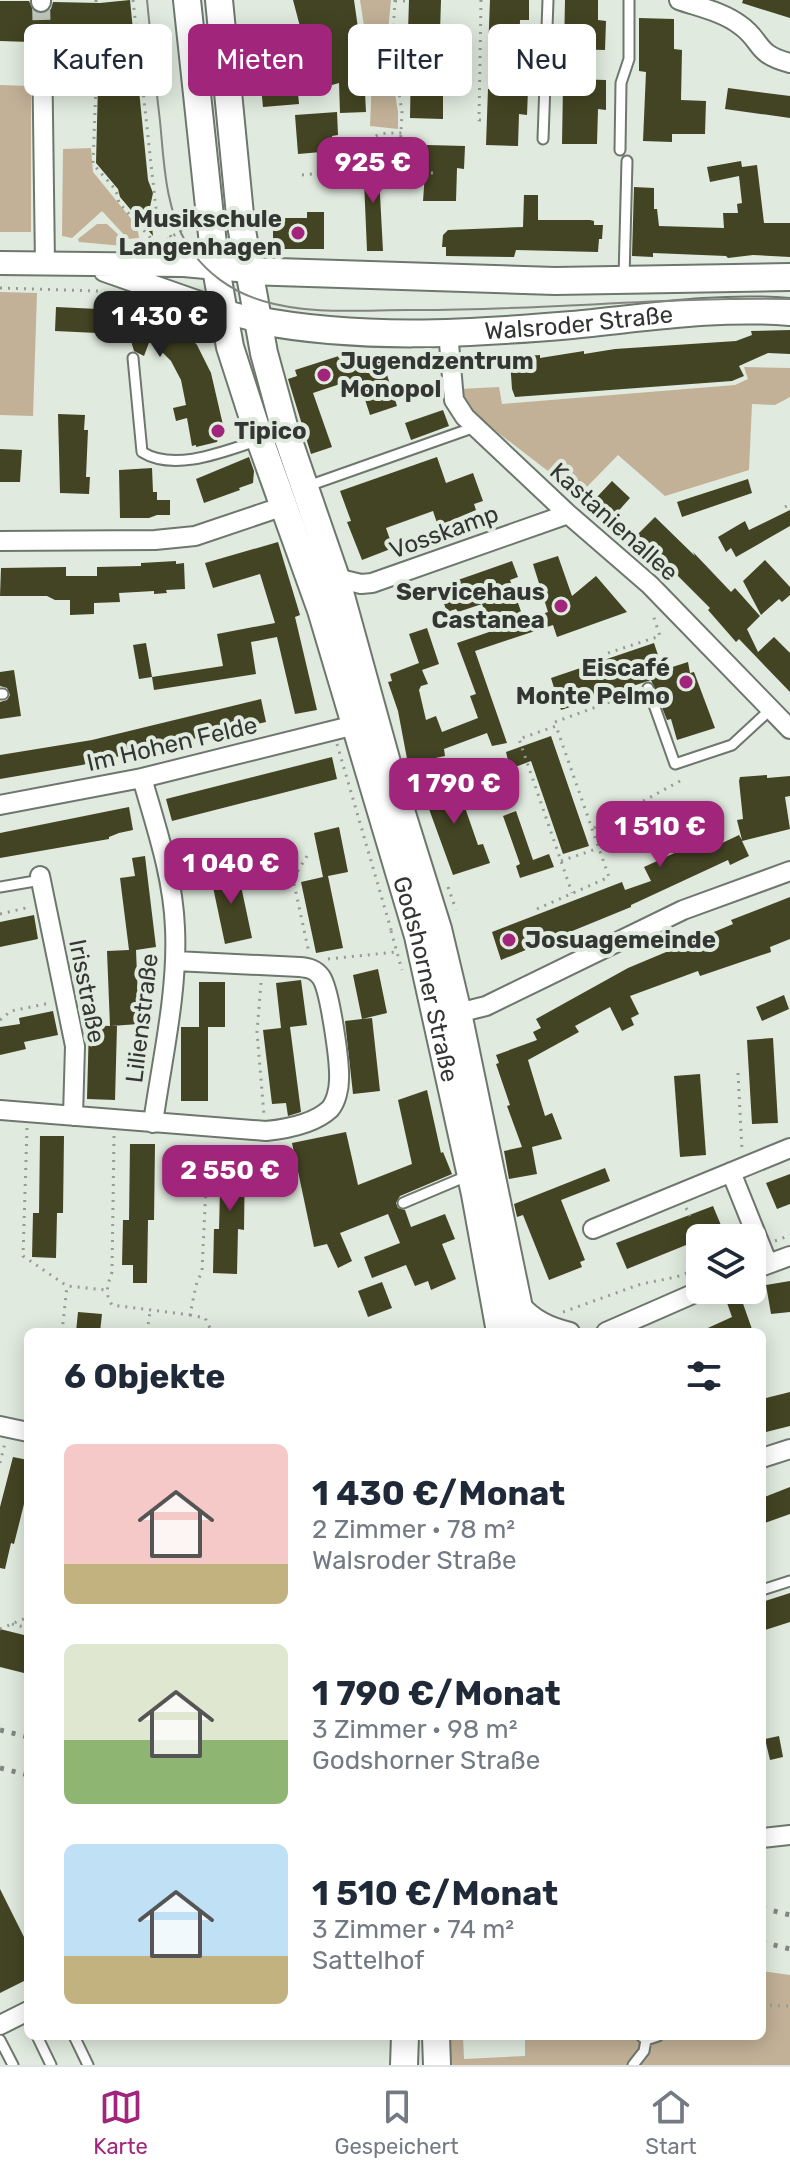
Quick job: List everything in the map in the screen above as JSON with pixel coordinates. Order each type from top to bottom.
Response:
[{"type":"main road","name":"Godshorner Straße","points":[[187,0],[210,221],[230,347],[321,610],[345,727],[418,936],[471,1175],[499,1328]]},
{"type":"main road","name":"Godshorner Straße","points":[[219,0],[241,225],[256,320],[271,387],[336,578],[390,774],[438,929],[523,1328]]},
{"type":"main road","name":"Walsroder Straße","points":[[248,271],[442,279],[623,281],[790,277]]},
{"type":"main road","name":"Walsroder Straße","points":[[256,320],[325,330],[448,332],[570,325],[679,314],[790,312]]},
{"type":"main road","points":[[404,2065],[405,2040]]},
{"type":"main road","points":[[436,2040],[437,2065]]},
{"type":"street","points":[[679,0],[730,19],[743,27],[763,52],[790,63]]},
{"type":"street","points":[[43,96],[45,264]]},
{"type":"street","name":"Walsroder Straße","points":[[0,263],[184,265],[248,271]]},
{"type":"street","name":"Walsroder Straße","points":[[89,264],[256,320]]},
{"type":"street","name":"Kastanienallee","points":[[448,332],[454,400],[475,427],[650,585],[790,729]]},
{"type":"street","points":[[0,541],[155,540],[195,536],[284,506]]},
{"type":"street","name":"Vosskamp","points":[[336,578],[361,584],[372,583],[568,514]]},
{"type":"street","name":"Im Hohen Felde","points":[[0,805],[142,778],[345,727]]},
{"type":"street","name":"Lilienstraße","points":[[142,778],[170,885],[175,926],[175,961],[153,1123]]},
{"type":"street","points":[[458,1013],[486,1006],[683,910],[790,871]]},
{"type":"street","name":"Irisstraße","points":[[40,878],[75,1046],[73,1116]]},
{"type":"street","points":[[0,1110],[275,1130],[316,1118],[330,1109],[340,1079],[327,989],[320,975],[319,964],[175,961]]},
{"type":"street","points":[[593,1229],[790,1148]]},
{"type":"street","points":[[740,1168],[751,1224]]},
{"type":"street","points":[[766,1265],[790,1256]]},
{"type":"street","points":[[615,1328],[686,1297]]},
{"type":"street","points":[[519,1303],[530,1316],[555,1328]]},
{"type":"street","points":[[0,1426],[24,1431]]},
{"type":"street","points":[[766,1457],[790,1449]]},
{"type":"street","points":[[766,1838],[790,1835]]},
{"type":"street","points":[[0,2025],[24,2014]]},
{"type":"lane","points":[[543,139],[548,0]]},
{"type":"lane","points":[[620,150],[621,83],[629,59],[629,0]]},
{"type":"lane","points":[[623,281],[627,161]]},
{"type":"lane","points":[[133,358],[142,452],[155,461],[200,458],[260,440]]},
{"type":"lane","points":[[304,487],[475,427]]},
{"type":"lane","points":[[648,688],[675,764],[732,745],[771,709]]},
{"type":"lane","points":[[0,887],[40,878]]},
{"type":"lane","points":[[403,1203],[471,1175]]},
{"type":"lane","points":[[766,1589],[790,1581]]},
{"type":"lane","points":[[0,2040],[13,2065]]},
{"type":"lane","points":[[39,2040],[51,2065]]},
{"type":"lane","points":[[76,2040],[88,2065]]},
{"type":"lane","points":[[633,2065],[644,2051],[644,2040]]},
{"type":"path","points":[[96,0],[96,6]]},
{"type":"path","points":[[133,0],[156,209],[173,237],[193,220],[210,221]]},
{"type":"path","points":[[394,24],[395,0],[409,1]]},
{"type":"path","points":[[481,0],[479,120],[487,120]]},
{"type":"path","points":[[481,23],[489,24]]},
{"type":"path","points":[[97,96],[93,164],[116,190],[119,203],[157,245]]},
{"type":"path","points":[[400,96],[400,152]]},
{"type":"path","points":[[302,175],[337,170],[349,164],[380,132],[402,133]]},
{"type":"path","points":[[399,171],[433,173]]},
{"type":"path","points":[[0,288],[98,291],[126,298]]},
{"type":"path","points":[[608,653],[660,636],[653,615]]},
{"type":"path","points":[[555,722],[648,688]]},
{"type":"path","points":[[537,909],[609,877],[556,726],[519,739],[572,893]]},
{"type":"path","points":[[345,727],[337,746],[392,933]]},
{"type":"path","points":[[592,829],[680,781],[675,764]]},
{"type":"path","points":[[561,861],[599,848]]},
{"type":"path","points":[[307,856],[293,879],[319,964],[396,952]]},
{"type":"path","points":[[0,914],[46,904]]},
{"type":"path","points":[[263,965],[257,1032],[275,1130]]},
{"type":"path","points":[[0,1020],[11,1011],[66,1000]]},
{"type":"path","points":[[738,1073],[740,1168]]},
{"type":"path","points":[[27,1112],[23,1256],[67,1286],[107,1290]]},
{"type":"path","points":[[115,1119],[112,1272],[107,1290],[112,1305],[205,1318],[210,1328]]},
{"type":"path","points":[[190,1315],[202,1271],[209,1127]]},
{"type":"path","points":[[555,1314],[641,1284],[686,1273]]},
{"type":"path","points":[[62,1328],[67,1286]]},
{"type":"path","points":[[148,1328],[150,1311]]},
{"type":"path","points":[[0,1629],[24,1619]]},
{"type":"path","points":[[14,1624],[24,1627]]},
{"type":"path","points":[[13,1632],[14,1624]]},
{"type":"path","points":[[766,2005],[790,2006]]},
{"type":"shaded area","points":[[360,0],[391,0],[389,24],[364,24]]},
{"type":"shaded area","points":[[0,85],[24,86],[24,96],[31,96],[31,232],[0,232]]},
{"type":"shaded area","points":[[371,96],[395,96],[398,129],[370,126]]},
{"type":"shaded area","points":[[91,148],[93,172],[137,226],[139,238],[128,239],[102,211],[72,238],[62,236],[63,149]]},
{"type":"shaded area","points":[[97,224],[107,224],[124,240],[124,246],[79,242],[78,239]]},
{"type":"shaded area","points":[[0,292],[37,293],[33,416],[0,415]]},
{"type":"shaded area","points":[[744,367],[790,368],[790,397],[775,405],[752,404],[749,470],[665,496],[618,455],[579,495],[466,408],[460,389],[499,387],[502,404],[735,385],[748,379]]},
{"type":"shaded area","points":[[766,1972],[790,1975],[790,2065],[449,2065],[449,2040],[463,2040],[464,2059],[525,2056],[525,2040],[766,2040]]},
{"type":"building","points":[[130,0],[132,24],[24,24],[24,42],[0,41],[0,1],[29,1],[34,12],[42,14],[51,9],[53,2]]},
{"type":"building","points":[[293,0],[354,0],[357,24],[348,24],[348,96],[365,96],[366,112],[340,113],[339,83],[332,85],[332,24],[299,24]]},
{"type":"building","points":[[409,0],[441,0],[440,24],[408,24]]},
{"type":"building","points":[[490,0],[529,0],[529,20],[520,20],[520,24],[489,24]]},
{"type":"building","points":[[565,0],[598,0],[598,20],[606,21],[605,50],[596,50],[596,24],[565,24]]},
{"type":"building","points":[[743,0],[790,0],[790,18],[742,3]]},
{"type":"building","points":[[639,18],[674,19],[674,49],[682,50],[681,100],[706,101],[705,134],[672,134],[672,142],[643,141],[646,72],[639,71]]},
{"type":"building","points":[[596,80],[606,80],[606,110],[598,109],[597,144],[562,144],[563,96],[596,96]]},
{"type":"building","points":[[728,88],[790,96],[790,118],[725,109]]},
{"type":"building","points":[[488,89],[488,96],[528,96],[527,115],[519,114],[518,146],[486,145]]},
{"type":"building","points":[[98,96],[140,96],[148,180],[153,193],[150,207],[153,236],[120,197],[118,189],[96,163]]},
{"type":"building","points":[[262,96],[298,96],[299,104],[263,107]]},
{"type":"building","points":[[410,96],[443,96],[443,119],[410,118]]},
{"type":"building","points":[[337,112],[338,135],[332,136],[333,151],[298,154],[295,115]]},
{"type":"building","points":[[427,145],[465,146],[464,169],[457,168],[456,201],[423,201]]},
{"type":"building","points":[[363,157],[378,157],[383,251],[367,251]]},
{"type":"building","points":[[741,161],[742,167],[757,165],[764,223],[790,223],[790,257],[753,255],[728,258],[653,253],[653,257],[632,256],[634,187],[654,188],[654,209],[657,209],[659,226],[724,228],[723,213],[738,213],[737,204],[742,203],[739,176],[710,182],[707,167]]},
{"type":"building","points":[[524,195],[538,195],[538,220],[590,220],[594,221],[594,225],[603,225],[598,252],[516,250],[514,257],[446,256],[446,247],[442,247],[443,235],[448,230],[523,227]]},
{"type":"building","name":"Musikschule Langenhagen","points":[[307,212],[324,212],[324,249],[273,249],[273,218],[307,218]]},
{"type":"building","points":[[122,304],[151,309],[175,322],[197,345],[211,373],[223,425],[218,429],[220,435],[217,442],[192,446],[187,418],[176,421],[173,408],[186,405],[181,380],[171,361],[150,340],[144,356],[134,351],[131,341],[118,338],[118,334],[55,331],[56,307],[98,309],[97,328]]},
{"type":"building","points":[[790,330],[790,354],[768,353],[739,366],[744,376],[732,381],[515,397],[512,389],[510,360],[526,359],[526,356],[540,355],[540,358],[584,351],[584,354],[736,341],[752,335],[751,331]]},
{"type":"building","points":[[345,354],[349,367],[381,356],[397,406],[370,415],[358,378],[313,393],[332,447],[311,454],[288,379],[297,376],[295,370]]},
{"type":"building","points":[[443,410],[449,426],[411,440],[405,423]]},
{"type":"building","points":[[58,414],[85,415],[89,494],[60,493]]},
{"type":"building","points":[[0,449],[22,450],[20,482],[0,482]]},
{"type":"building","points":[[249,457],[254,471],[253,483],[204,503],[196,479]]},
{"type":"building","points":[[437,457],[446,483],[473,473],[483,501],[474,504],[476,510],[438,526],[433,511],[386,528],[393,548],[362,560],[347,522],[351,521],[340,491]]},
{"type":"building","points":[[152,468],[153,492],[157,492],[157,500],[170,500],[170,515],[120,518],[119,470]]},
{"type":"building","points":[[748,479],[752,493],[682,517],[677,502]]},
{"type":"building","points":[[612,481],[630,498],[614,516],[596,498]]},
{"type":"building","points":[[790,510],[790,526],[736,557],[731,548],[726,552],[718,537],[745,521],[749,530]]},
{"type":"building","points":[[655,517],[731,592],[735,588],[760,616],[747,629],[758,652],[774,637],[790,653],[790,692],[739,639],[736,642],[708,610],[710,608],[637,535]]},
{"type":"building","points":[[278,542],[300,615],[295,617],[317,710],[295,714],[277,637],[251,642],[256,674],[154,690],[152,677],[223,666],[217,634],[275,623],[260,574],[213,588],[205,563]]},
{"type":"building","points":[[558,556],[572,596],[596,576],[627,612],[557,637],[553,625],[475,651],[507,743],[492,746],[487,733],[444,749],[445,756],[408,764],[398,711],[388,682],[392,681],[390,674],[419,663],[409,634],[427,628],[439,664],[422,670],[428,684],[419,690],[426,720],[436,716],[442,732],[478,718],[470,696],[476,694],[457,643],[492,631],[482,604],[458,612],[456,609],[447,612],[438,587],[512,561],[518,577],[510,580],[524,620],[548,612],[533,564]]},
{"type":"building","points":[[765,560],[790,587],[790,595],[782,602],[779,599],[761,615],[743,581]]},
{"type":"building","points":[[176,561],[176,564],[184,563],[185,589],[154,594],[154,591],[119,593],[120,602],[94,603],[94,614],[70,615],[70,600],[55,600],[47,596],[0,596],[1,568],[66,567],[66,576],[97,576],[97,567]]},
{"type":"building","points":[[146,643],[152,677],[139,679],[133,645]]},
{"type":"building","points":[[654,643],[663,670],[688,662],[715,728],[677,740],[671,719],[667,720],[651,680],[561,710],[551,678]]},
{"type":"building","points":[[14,670],[21,716],[0,719],[0,702],[10,695],[7,688],[0,686],[0,672]]},
{"type":"building","points":[[261,699],[266,722],[82,765],[0,779],[0,755],[92,740]]},
{"type":"building","points":[[551,736],[589,846],[563,854],[531,761],[510,769],[506,752]]},
{"type":"building","points":[[332,757],[337,779],[172,821],[166,799]]},
{"type":"building","points":[[767,775],[767,778],[790,776],[790,796],[785,797],[790,829],[742,841],[749,856],[730,865],[728,860],[631,907],[501,960],[492,932],[622,882],[625,890],[651,881],[644,867],[694,844],[681,818],[694,812],[706,839],[715,834],[720,844],[739,835],[742,840],[737,820],[743,819],[740,777]]},
{"type":"building","points":[[454,776],[478,845],[483,844],[490,863],[453,875],[421,787]]},
{"type":"building","points":[[673,804],[677,816],[636,832],[631,820]]},
{"type":"building","points":[[129,807],[133,830],[109,839],[0,858],[0,833]]},
{"type":"building","points":[[516,811],[533,860],[549,854],[554,867],[520,878],[516,866],[520,864],[503,816]]},
{"type":"building","points":[[339,827],[348,872],[328,876],[343,948],[316,953],[301,882],[323,877],[314,833]]},
{"type":"building","points":[[633,830],[639,842],[619,852],[613,839]]},
{"type":"building","points":[[145,856],[156,947],[136,950],[139,1024],[111,1026],[117,1026],[115,1100],[87,1099],[89,1025],[110,1026],[107,951],[129,950],[120,878],[135,876],[132,858]]},
{"type":"building","points":[[237,867],[252,938],[225,944],[210,873]]},
{"type":"building","points":[[790,897],[790,939],[770,947],[771,952],[700,976],[698,971],[630,996],[639,1014],[631,1018],[634,1025],[622,1031],[610,1007],[575,1026],[579,1032],[528,1060],[545,1116],[552,1113],[562,1139],[532,1147],[537,1174],[509,1179],[504,1151],[522,1147],[507,1106],[510,1105],[496,1064],[499,1063],[496,1055],[537,1040],[533,1032],[541,1028],[536,1019],[628,968],[733,924],[731,920]]},
{"type":"building","points":[[34,915],[38,939],[0,947],[0,922]]},
{"type":"building","points":[[378,969],[387,1013],[362,1019],[353,975]]},
{"type":"building","points":[[301,980],[307,1025],[290,1027],[301,1112],[288,1116],[286,1103],[272,1104],[263,1030],[281,1028],[276,983]]},
{"type":"building","points":[[199,982],[225,982],[225,1027],[208,1027],[208,1101],[181,1101],[181,1027],[199,1027]]},
{"type":"building","points":[[784,995],[789,1009],[762,1021],[756,1007]]},
{"type":"building","points":[[53,1011],[58,1035],[24,1042],[26,1049],[0,1055],[0,1027],[20,1024],[19,1018]]},
{"type":"building","points":[[372,1018],[380,1091],[353,1094],[345,1021]]},
{"type":"building","points":[[773,1038],[778,1123],[752,1124],[747,1040]]},
{"type":"building","points":[[700,1074],[706,1155],[680,1157],[674,1076]]},
{"type":"building","points":[[427,1090],[441,1153],[452,1174],[400,1196],[396,1203],[398,1208],[405,1210],[411,1227],[445,1214],[455,1239],[442,1244],[456,1279],[431,1290],[428,1281],[415,1286],[406,1265],[372,1278],[364,1257],[400,1243],[388,1214],[340,1233],[352,1261],[338,1268],[327,1244],[314,1247],[292,1143],[346,1132],[358,1185],[412,1164],[398,1100]]},
{"type":"building","points":[[40,1136],[64,1136],[63,1213],[57,1213],[56,1258],[32,1257],[33,1213],[39,1213]]},
{"type":"building","points":[[130,1144],[155,1144],[154,1220],[148,1220],[147,1283],[133,1283],[133,1265],[122,1265],[123,1220],[129,1220]]},
{"type":"building","points":[[221,1153],[245,1153],[244,1230],[238,1229],[237,1274],[213,1273],[214,1229],[219,1229]]},
{"type":"building","points":[[605,1168],[610,1181],[561,1200],[585,1260],[580,1262],[582,1267],[549,1280],[523,1215],[517,1217],[514,1204]]},
{"type":"building","points":[[790,1174],[790,1204],[777,1209],[766,1183]]},
{"type":"building","points":[[713,1206],[720,1224],[686,1224],[686,1245],[627,1269],[616,1243]]},
{"type":"building","points":[[790,1281],[790,1312],[771,1314],[766,1285]]},
{"type":"building","points":[[382,1282],[392,1308],[368,1317],[358,1291]]},
{"type":"building","points":[[727,1304],[743,1304],[752,1328],[708,1328],[732,1317]]},
{"type":"building","points":[[78,1312],[102,1314],[100,1328],[76,1328]]},
{"type":"building","points":[[790,1392],[790,1426],[766,1432],[766,1398]]},
{"type":"building","points":[[13,1457],[24,1459],[24,1504],[5,1569],[0,1568],[0,1507]]},
{"type":"building","points":[[790,1487],[790,1514],[766,1523],[766,1496]]},
{"type":"building","points":[[790,1593],[790,1622],[766,1630],[766,1601]]},
{"type":"building","points":[[0,1629],[24,1635],[24,1673],[0,1667]]},
{"type":"building","points":[[779,1736],[783,1757],[770,1760],[766,1739]]},
{"type":"building","points":[[0,1889],[24,1937],[24,1981],[0,1993]]},
{"type":"tunnel","points":[[41,2],[42,24]]},
{"type":"tram line","points":[[147,0],[164,168],[174,215],[194,254],[220,280],[240,292],[281,305],[335,311],[790,299]]},
{"type":"railway","points":[[0,1730],[24,1736]]},
{"type":"railway","points":[[0,1768],[24,1774]]},
{"type":"railway","points":[[766,1909],[790,1915]]},
{"type":"railway","points":[[766,1943],[790,1949]]},
{"type":"place","name":"Musikschule Langenhagen","points":[[298,233]]},
{"type":"place","name":"Jugendzentrum Monopol","points":[[324,375]]},
{"type":"place","name":"Tipico","points":[[218,431]]},
{"type":"place","name":"Servicehaus Castanea","points":[[561,606]]},
{"type":"place","name":"Eiscafé Monte Pelmo","points":[[686,682]]},
{"type":"place","name":"Josuagemeinde","points":[[509,940]]}]
